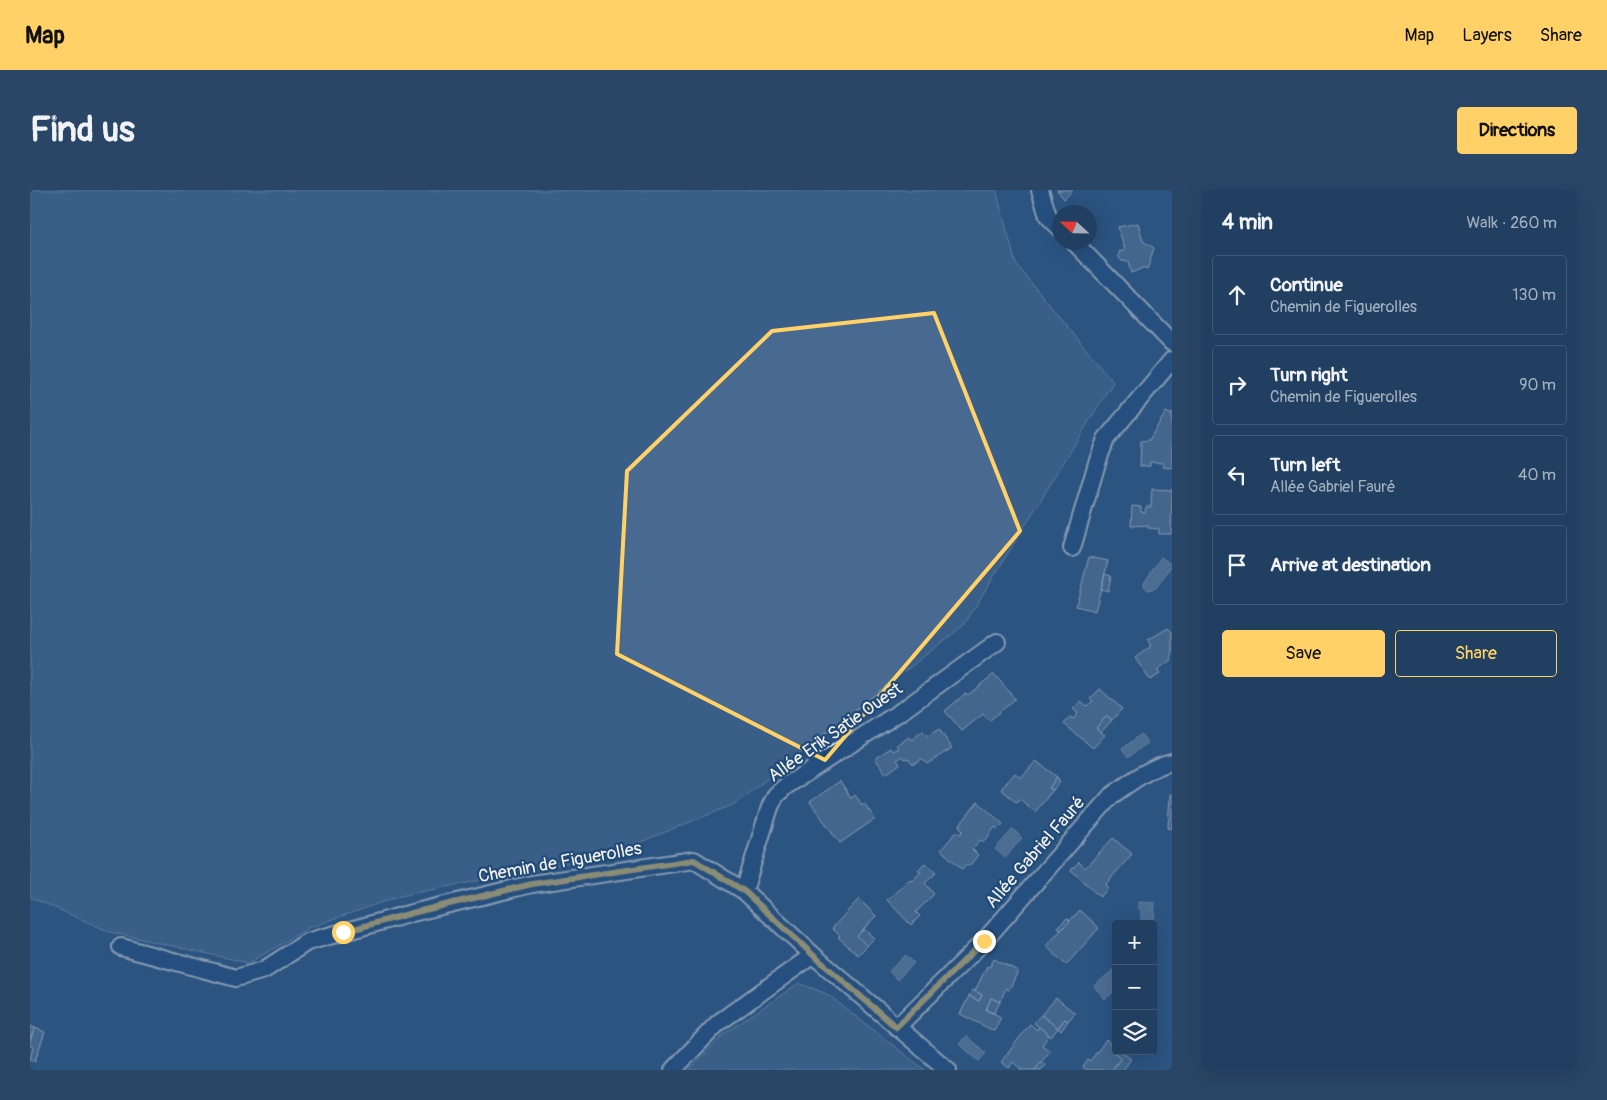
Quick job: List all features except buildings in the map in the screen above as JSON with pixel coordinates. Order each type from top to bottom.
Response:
[{"type":"street","points":[[1040,190],[1048,216],[1052,220]]},
{"type":"street","points":[[1082,250],[1172,343]]},
{"type":"street","points":[[1072,548],[1106,439],[1172,360]]},
{"type":"street","name":"Allée Erik Satie Ouest","points":[[744,891],[770,807],[776,795],[786,786],[903,710],[997,642]]},
{"type":"street","name":"Allée Gabriel Fauré","points":[[896,1027],[984,941],[1111,796],[1137,777],[1161,764],[1172,762]]},
{"type":"street","name":"Chemin de Figuerolles","points":[[121,947],[236,978],[264,970],[307,942],[412,913],[541,882],[694,860],[744,891],[813,955],[948,1070]]},
{"type":"street","points":[[673,1070],[718,1023],[813,955]]},
{"type":"highlighted area","points":[[934,313],[1020,531],[825,760],[617,654],[627,471],[772,331]]},
{"type":"shaded area","points":[[30,190],[996,190],[1016,264],[1113,382],[964,625],[735,804],[608,855],[400,896],[308,928],[249,963],[110,932],[30,897]]},
{"type":"shaded area","points":[[1161,557],[1172,565],[1156,588],[1148,590],[1144,583]]},
{"type":"shaded area","points":[[1141,734],[1148,743],[1128,757],[1122,749]]},
{"type":"shaded area","points":[[1013,829],[1022,838],[1005,858],[995,849]]},
{"type":"shaded area","points":[[1138,902],[1155,903],[1154,920],[1141,920],[1141,909],[1138,908]]},
{"type":"shaded area","points":[[906,955],[914,963],[897,980],[889,971]]},
{"type":"shaded area","points":[[1112,971],[1112,993],[1105,999],[1094,986]]},
{"type":"shaded area","points":[[799,983],[827,994],[925,1070],[689,1070],[724,1034]]},
{"type":"shaded area","points":[[966,1036],[986,1053],[979,1061],[959,1044]]},
{"type":"route","points":[[343,932],[532,884],[596,873],[694,860],[744,891],[813,955],[896,1027],[984,941]]}]
